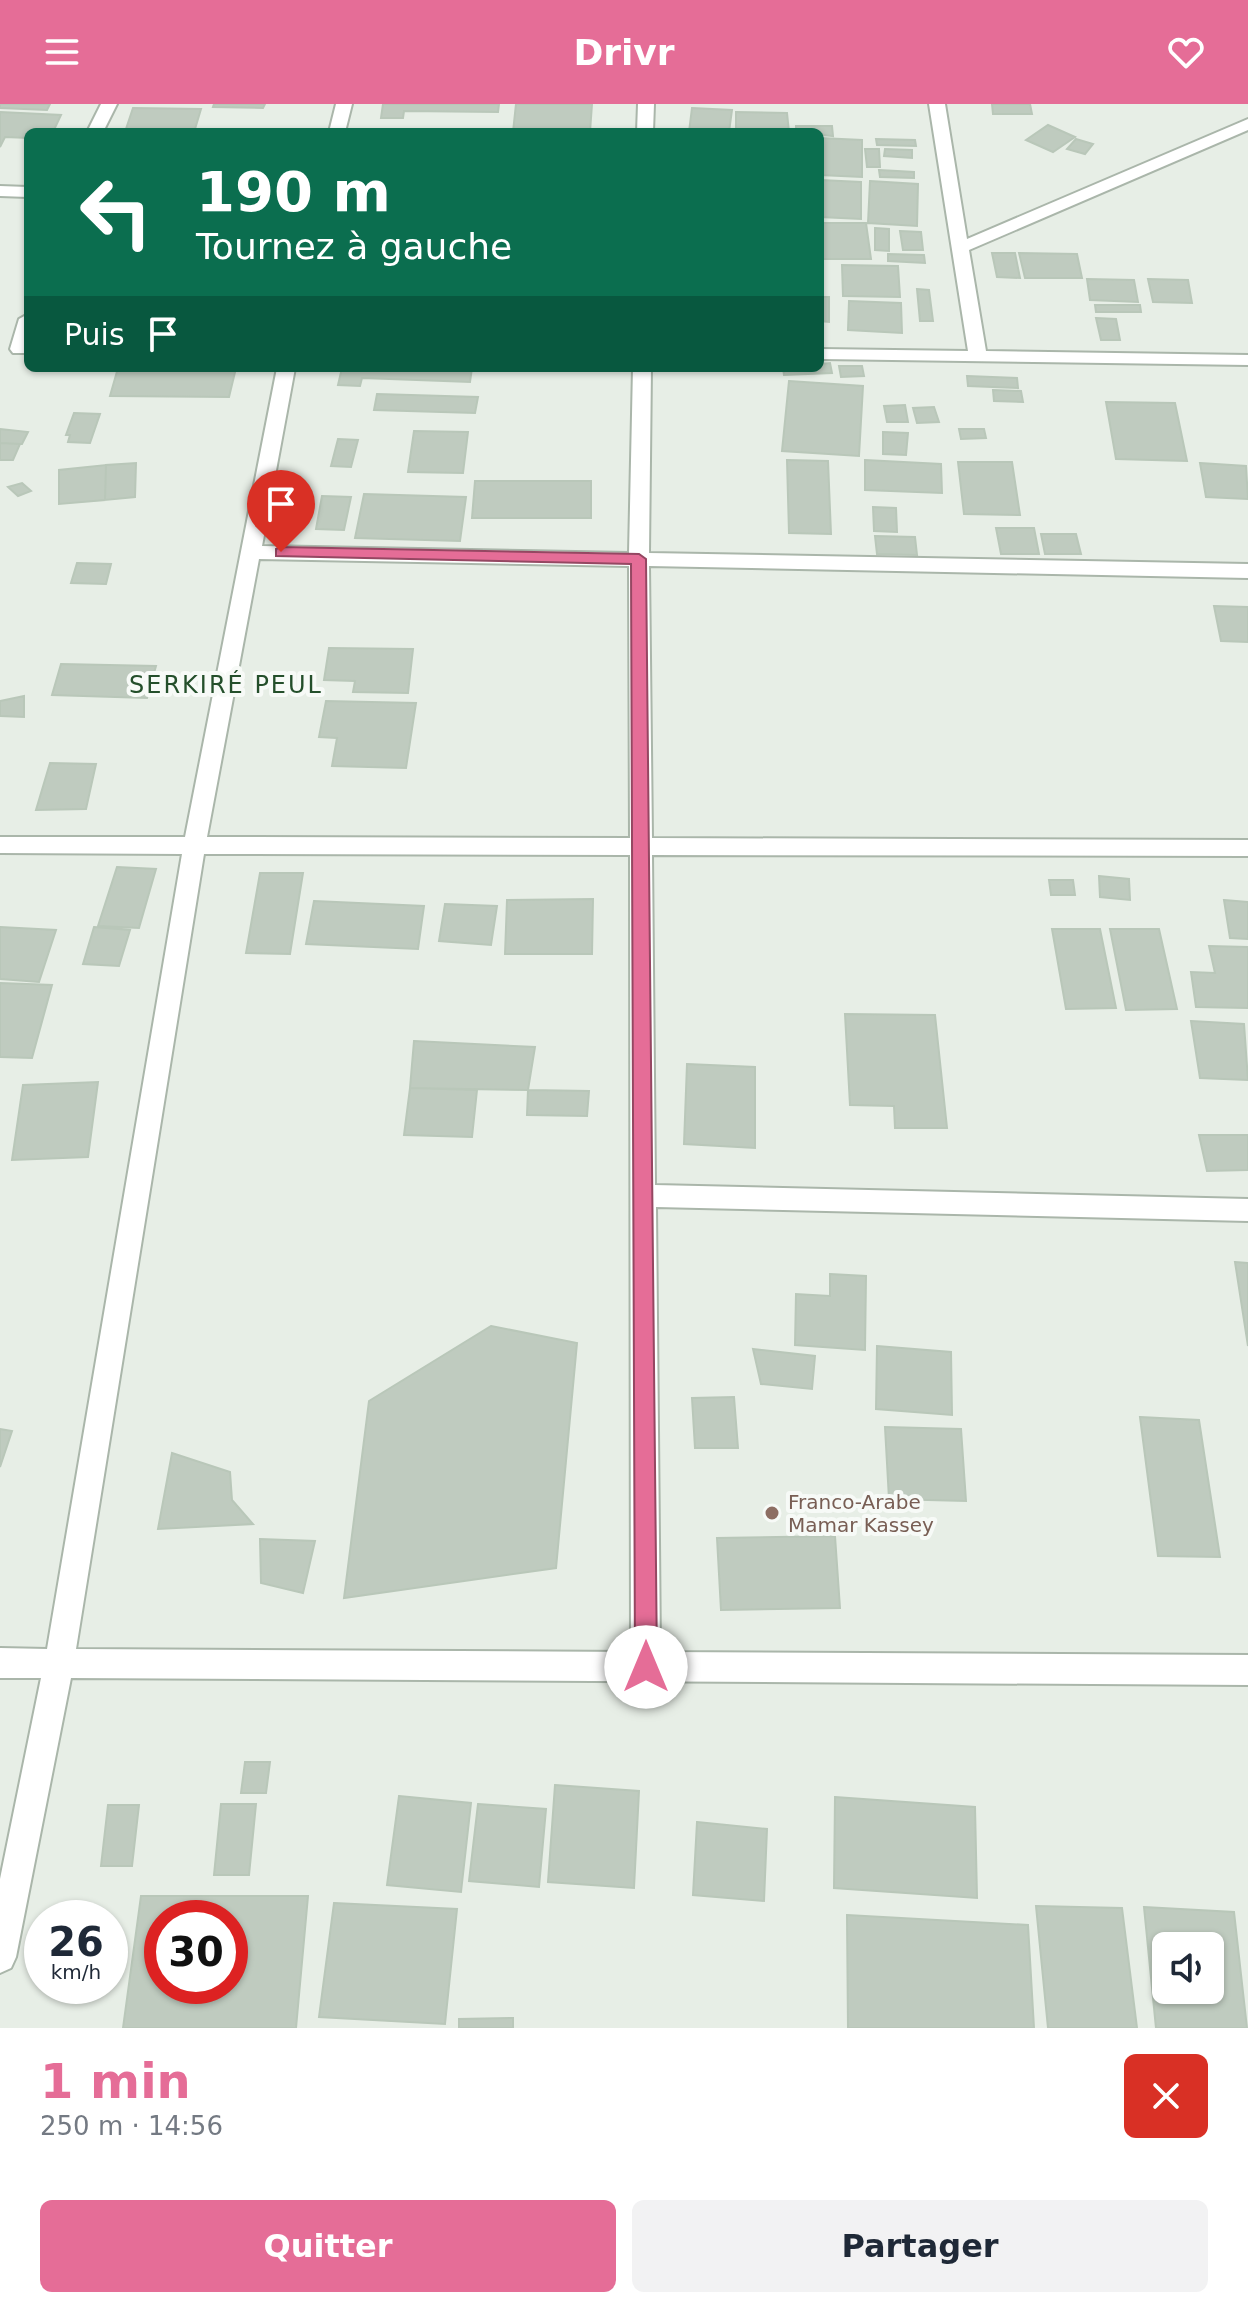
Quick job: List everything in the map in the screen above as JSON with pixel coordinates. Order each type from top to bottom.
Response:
[{"type":"street","points":[[97,128],[109,104]]},
{"type":"street","points":[[338,128],[344,104]]},
{"type":"street","points":[[645,128],[646,104]]},
{"type":"street","points":[[937,104],[978,356]]},
{"type":"street","points":[[960,248],[1248,124]]},
{"type":"street","points":[[0,191],[24,192]]},
{"type":"street","points":[[0,348],[24,349]]},
{"type":"street","points":[[824,354],[1248,360]]},
{"type":"street","points":[[0,1957],[59,1663],[194,846],[285,372]]},
{"type":"street","points":[[642,372],[639,559],[646,1667]]},
{"type":"street","points":[[251,552],[1248,571]]},
{"type":"street","points":[[0,845],[1248,848]]},
{"type":"street","points":[[642,1196],[1248,1210]]},
{"type":"street","points":[[0,1663],[1248,1670]]},
{"type":"building","points":[[0,104],[50,104],[47,110],[0,108]]},
{"type":"building","points":[[214,104],[265,104],[263,108],[213,107]]},
{"type":"building","points":[[383,104],[499,104],[498,112],[404,111],[403,118],[381,118]]},
{"type":"building","points":[[516,104],[592,104],[590,128],[513,128]]},
{"type":"building","points":[[992,104],[1030,104],[1032,114],[993,114]]},
{"type":"building","points":[[133,108],[201,109],[195,128],[126,128]]},
{"type":"building","points":[[692,108],[732,110],[730,128],[690,128]]},
{"type":"building","points":[[0,112],[61,115],[55,128],[24,128],[24,138],[5,137],[0,147]]},
{"type":"building","points":[[736,112],[787,113],[789,128],[736,128]]},
{"type":"building","points":[[1048,125],[1075,137],[1053,152],[1026,140]]},
{"type":"building","points":[[832,126],[833,136],[824,135],[824,128],[796,128]]},
{"type":"building","points":[[824,138],[862,140],[862,177],[824,175]]},
{"type":"building","points":[[876,139],[915,140],[916,146],[877,145]]},
{"type":"building","points":[[1076,139],[1093,144],[1085,154],[1067,149]]},
{"type":"building","points":[[865,149],[879,149],[880,167],[867,167]]},
{"type":"building","points":[[885,149],[912,150],[912,158],[884,156]]},
{"type":"building","points":[[879,170],[914,172],[914,178],[880,177]]},
{"type":"building","points":[[824,180],[861,182],[861,219],[824,217]]},
{"type":"building","points":[[870,181],[918,184],[917,226],[868,223]]},
{"type":"building","points":[[824,223],[866,223],[871,259],[824,259]]},
{"type":"building","points":[[875,228],[889,229],[889,251],[875,250]]},
{"type":"building","points":[[900,231],[921,232],[923,250],[903,250]]},
{"type":"building","points":[[992,253],[1015,253],[1020,278],[997,277]]},
{"type":"building","points":[[1019,253],[1077,254],[1082,278],[1025,278]]},
{"type":"building","points":[[888,254],[924,255],[925,263],[888,261]]},
{"type":"building","points":[[842,265],[898,266],[900,297],[843,296]]},
{"type":"building","points":[[1087,279],[1134,280],[1138,302],[1090,300]]},
{"type":"building","points":[[1148,279],[1188,280],[1192,303],[1153,302]]},
{"type":"building","points":[[917,289],[929,290],[933,321],[920,321]]},
{"type":"building","points":[[824,297],[829,297],[829,322],[824,321]]},
{"type":"building","points":[[849,301],[901,303],[902,333],[848,330]]},
{"type":"building","points":[[1095,305],[1140,305],[1141,312],[1096,312]]},
{"type":"building","points":[[1096,318],[1116,319],[1120,340],[1101,340]]},
{"type":"building","points":[[830,363],[832,373],[784,375],[784,372],[824,372],[824,364]]},
{"type":"building","points":[[839,366],[862,366],[864,376],[841,377]]},
{"type":"building","points":[[117,372],[235,372],[229,397],[110,396]]},
{"type":"building","points":[[341,372],[471,372],[470,382],[362,378],[360,386],[338,385]]},
{"type":"building","points":[[967,376],[1017,378],[1018,388],[968,386]]},
{"type":"building","points":[[789,381],[863,386],[859,456],[782,451]]},
{"type":"building","points":[[993,390],[1021,391],[1023,402],[994,401]]},
{"type":"building","points":[[377,394],[478,397],[475,413],[374,410]]},
{"type":"building","points":[[1106,402],[1175,403],[1187,461],[1116,459]]},
{"type":"building","points":[[905,405],[908,422],[887,422],[884,406]]},
{"type":"building","points":[[934,407],[939,422],[917,423],[913,408]]},
{"type":"building","points":[[74,413],[100,414],[90,443],[68,442],[70,435],[66,435]]},
{"type":"building","points":[[0,429],[28,432],[22,444],[0,443]]},
{"type":"building","points":[[959,429],[984,429],[986,438],[961,439]]},
{"type":"building","points":[[414,431],[468,432],[463,473],[408,472]]},
{"type":"building","points":[[883,432],[908,433],[906,455],[883,454]]},
{"type":"building","points":[[338,439],[358,440],[351,467],[331,466]]},
{"type":"building","points":[[0,443],[20,444],[13,460],[0,460]]},
{"type":"building","points":[[787,460],[828,461],[831,534],[789,533]]},
{"type":"building","points":[[865,460],[941,464],[942,493],[865,490]]},
{"type":"building","points":[[958,462],[1012,462],[1020,515],[964,514]]},
{"type":"building","points":[[136,463],[135,497],[105,500],[106,465]]},
{"type":"building","points":[[1200,463],[1246,466],[1248,499],[1206,497]]},
{"type":"building","points":[[106,465],[105,500],[59,504],[59,470]]},
{"type":"building","points":[[475,481],[591,481],[591,518],[472,518]]},
{"type":"building","points":[[22,483],[31,491],[18,496],[8,487]]},
{"type":"building","points":[[364,494],[466,497],[460,541],[355,538]]},
{"type":"building","points":[[322,496],[351,497],[344,530],[316,529]]},
{"type":"building","points":[[873,507],[896,508],[897,532],[874,531]]},
{"type":"building","points":[[996,528],[1034,528],[1039,554],[1001,554]]},
{"type":"building","points":[[1041,534],[1076,534],[1081,554],[1045,554]]},
{"type":"building","points":[[875,536],[915,537],[917,555],[877,554]]},
{"type":"building","points":[[77,563],[111,564],[106,584],[71,583]]},
{"type":"building","points":[[1214,606],[1248,607],[1248,642],[1221,641]]},
{"type":"building","points":[[329,648],[413,649],[408,693],[353,692],[355,681],[324,680]]},
{"type":"building","points":[[61,664],[156,666],[147,698],[52,695]]},
{"type":"building","points":[[24,696],[24,717],[0,716],[0,701]]},
{"type":"building","points":[[326,701],[416,703],[406,768],[332,766],[337,738],[319,737]]},
{"type":"building","points":[[50,763],[96,764],[86,809],[36,810]]},
{"type":"building","points":[[117,867],[156,869],[139,928],[98,926]]},
{"type":"building","points":[[260,873],[303,873],[290,954],[246,953]]},
{"type":"building","points":[[1099,876],[1129,879],[1130,900],[1100,897]]},
{"type":"building","points":[[1049,880],[1073,880],[1075,895],[1051,895]]},
{"type":"building","points":[[593,899],[592,954],[505,954],[507,900]]},
{"type":"building","points":[[1224,900],[1248,902],[1248,939],[1230,938]]},
{"type":"building","points":[[314,901],[424,906],[418,949],[306,944]]},
{"type":"building","points":[[445,904],[497,906],[491,945],[439,941]]},
{"type":"building","points":[[0,927],[56,930],[39,982],[0,979]]},
{"type":"building","points":[[94,927],[130,930],[119,966],[83,964]]},
{"type":"building","points":[[1052,929],[1100,929],[1116,1008],[1066,1009]]},
{"type":"building","points":[[1110,929],[1159,929],[1177,1009],[1126,1010]]},
{"type":"building","points":[[1209,946],[1248,947],[1248,1008],[1196,1007],[1191,972],[1215,973]]},
{"type":"building","points":[[0,983],[52,985],[32,1058],[0,1057]]},
{"type":"building","points":[[845,1014],[935,1015],[947,1128],[895,1128],[894,1106],[850,1105]]},
{"type":"building","points":[[1191,1021],[1244,1024],[1248,1080],[1200,1078]]},
{"type":"building","points":[[414,1041],[535,1047],[528,1090],[410,1088]]},
{"type":"building","points":[[687,1064],[755,1067],[755,1148],[684,1144]]},
{"type":"building","points":[[98,1082],[88,1157],[12,1160],[23,1085]]},
{"type":"building","points":[[410,1088],[477,1090],[472,1137],[404,1135]]},
{"type":"building","points":[[528,1090],[589,1091],[587,1116],[527,1115]]},
{"type":"building","points":[[1199,1135],[1248,1135],[1248,1170],[1207,1171]]},
{"type":"building","points":[[1235,1262],[1248,1263],[1248,1346]]},
{"type":"building","points":[[830,1274],[866,1276],[865,1350],[795,1345],[796,1294],[830,1296]]},
{"type":"building","points":[[491,1326],[577,1343],[556,1568],[344,1598],[369,1401]]},
{"type":"building","points":[[877,1346],[951,1352],[952,1415],[876,1409]]},
{"type":"building","points":[[753,1349],[815,1356],[812,1389],[761,1384]]},
{"type":"building","points":[[734,1397],[738,1448],[695,1448],[692,1398]]},
{"type":"building","points":[[1140,1417],[1199,1420],[1220,1557],[1158,1556]]},
{"type":"building","points":[[885,1427],[961,1429],[966,1501],[889,1499]]},
{"type":"building","points":[[0,1429],[12,1431],[0,1467]]},
{"type":"building","points":[[172,1453],[230,1472],[232,1500],[253,1524],[158,1529]]},
{"type":"building","points":[[835,1536],[840,1608],[721,1610],[717,1538]]},
{"type":"building","points":[[260,1539],[315,1541],[303,1593],[261,1583]]},
{"type":"building","points":[[245,1762],[270,1762],[266,1793],[241,1793]]},
{"type":"building","points":[[555,1785],[639,1791],[634,1888],[548,1882]]},
{"type":"building","points":[[399,1796],[471,1803],[461,1892],[387,1885]]},
{"type":"building","points":[[835,1797],[975,1807],[977,1898],[834,1888]]},
{"type":"building","points":[[221,1804],[256,1804],[249,1875],[214,1875]]},
{"type":"building","points":[[478,1804],[546,1809],[539,1887],[469,1881]]},
{"type":"building","points":[[108,1805],[139,1805],[132,1866],[101,1866]]},
{"type":"building","points":[[697,1822],[767,1829],[764,1901],[693,1895]]},
{"type":"building","points":[[141,1896],[308,1896],[296,2028],[123,2028]]},
{"type":"building","points":[[334,1903],[457,1909],[445,2024],[319,2017]]},
{"type":"building","points":[[1036,1906],[1122,1908],[1137,2028],[1048,2028]]},
{"type":"building","points":[[1144,1907],[1234,1912],[1247,2028],[1156,2028],[1154,2004],[1224,2004],[1224,1932],[1152,1932],[1152,1988]]},
{"type":"building","points":[[847,1915],[1028,1925],[1034,2028],[848,2028]]},
{"type":"building","points":[[513,2018],[513,2028],[459,2028],[459,2019]]},
{"type":"place","name":"Franco-Arabe Mamar Kassey","points":[[772,1513]]},
{"type":"district","name":"SERKIRÉ PEUL","points":[[226,685]]},
{"type":"route","points":[[281,552],[639,559],[646,1667]]}]
